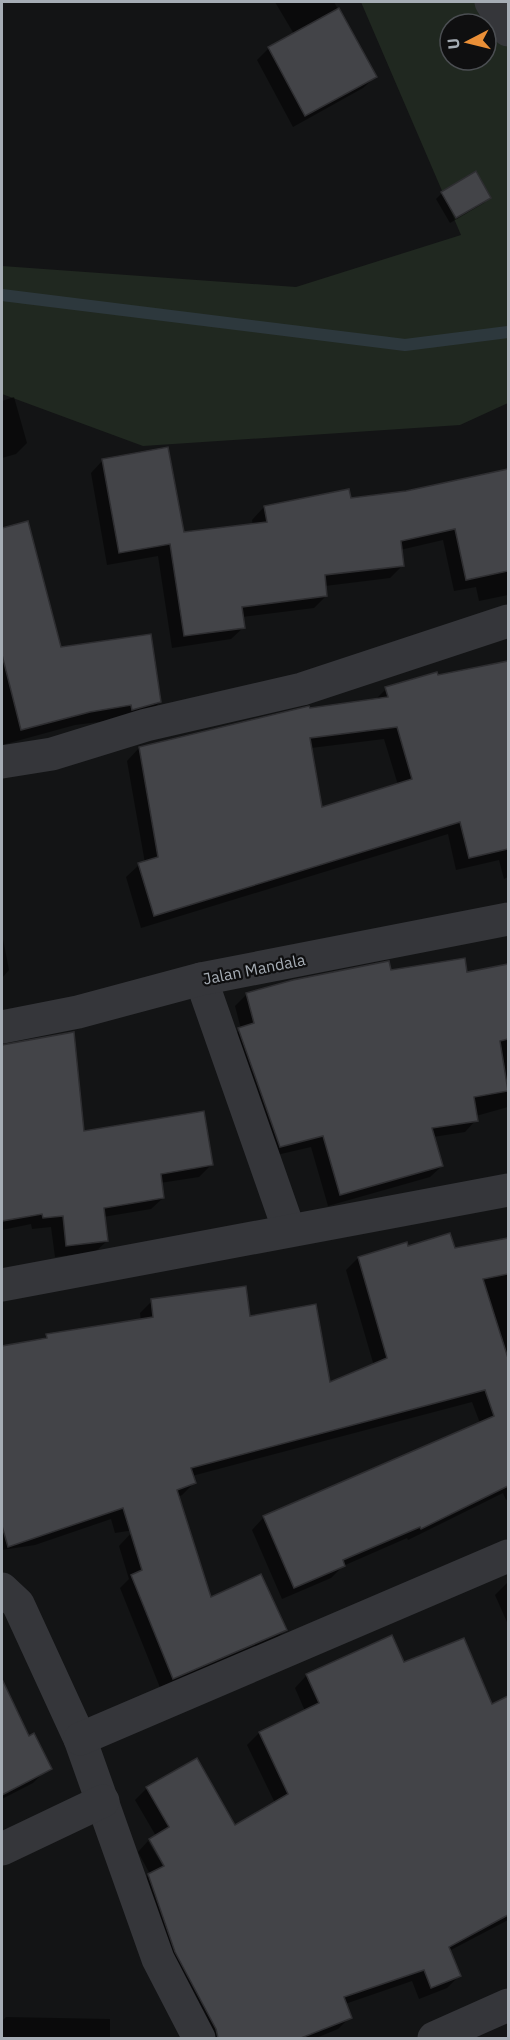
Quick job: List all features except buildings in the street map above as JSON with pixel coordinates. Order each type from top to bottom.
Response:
[{"type":"street","points":[[490,2],[508,30]]},
{"type":"street","points":[[2,762],[52,754],[146,725],[303,688],[508,621]]},
{"type":"street","name":"Jalan Mandala","points":[[2,1027],[78,1012],[201,979],[508,919]]},
{"type":"street","points":[[201,979],[289,1230]]},
{"type":"street","points":[[2,1285],[508,1190]]},
{"type":"street","points":[[80,1739],[508,1556]]},
{"type":"street","points":[[2,1589],[18,1604],[80,1739],[158,1959],[199,2038]]},
{"type":"street","points":[[2,1849],[103,1801]]},
{"type":"street","points":[[434,2038],[508,2005]]},
{"type":"shaded area","points":[[361,2],[508,2],[508,403],[460,425],[143,446],[2,394],[2,266],[296,287],[461,235]]},
{"type":"waterway","points":[[2,295],[405,345],[508,332]]}]
